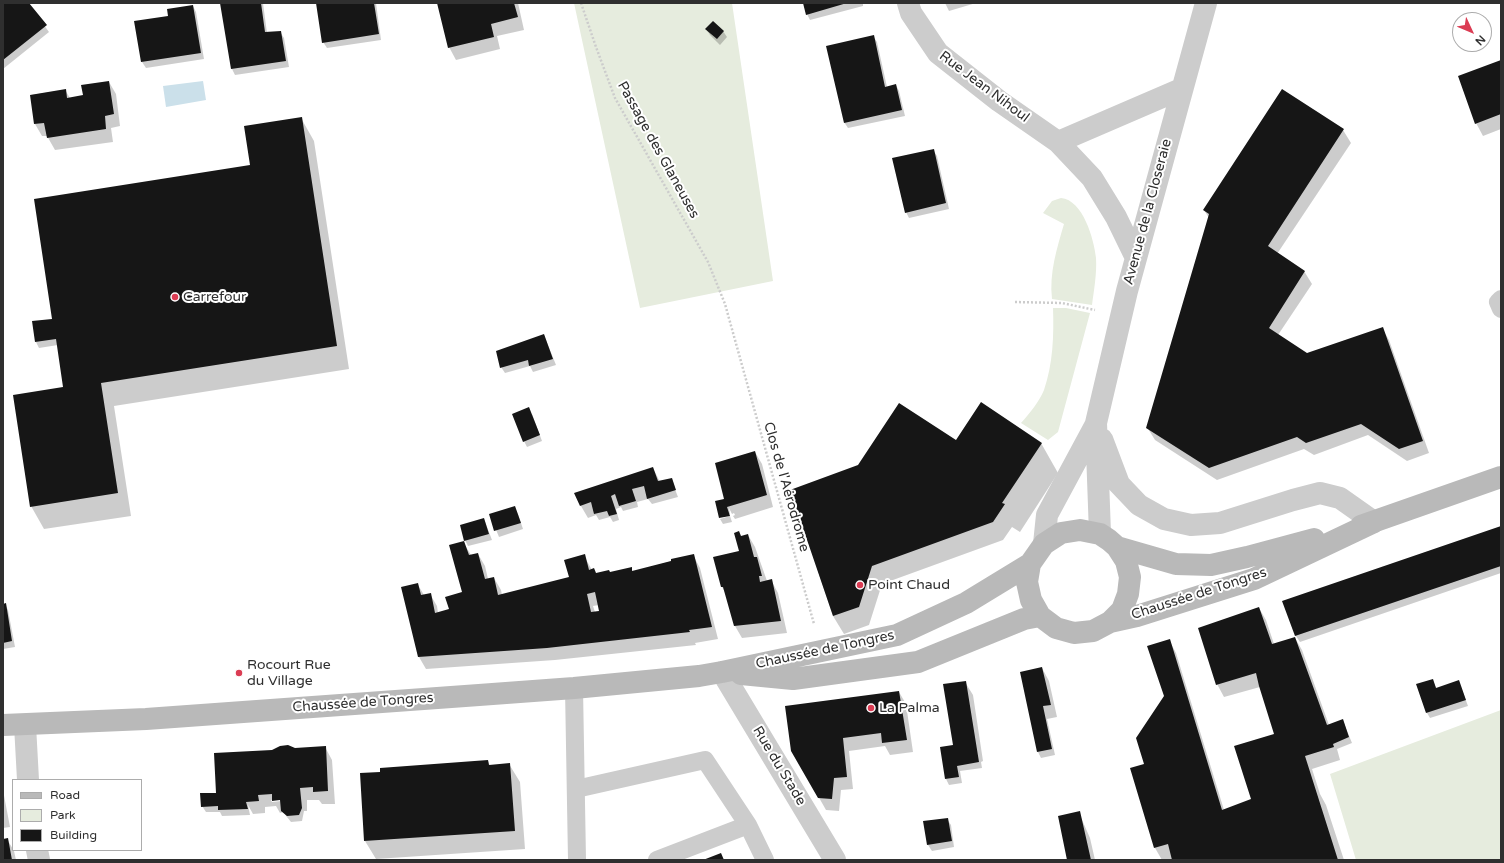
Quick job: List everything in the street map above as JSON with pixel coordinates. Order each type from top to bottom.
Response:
[{"type":"main road","name":"Chaussée de Tongres","points":[[1374,522],[1254,579],[1137,616],[1110,622],[1093,631],[1074,633],[1056,628],[1040,616],[1031,600],[1028,588],[1027,582],[1030,564],[1036,553],[1044,544],[1061,533],[1080,530],[1176,564],[1211,565],[1247,558],[1374,522],[1501,477]]},
{"type":"main road","name":"Chaussée de Tongres","points":[[1108,541],[1126,561],[1130,577],[1128,594],[1122,610],[1110,622]]},
{"type":"main road","name":"Chaussée de Tongres","points":[[3,725],[146,719],[574,688],[700,676],[897,635],[966,603],[1030,564]]},
{"type":"main road","name":"Chaussée de Tongres","points":[[722,672],[793,679],[918,662],[1024,620],[1040,616]]},
{"type":"street","name":"Rue Jean Nihoul","points":[[908,3],[911,13],[938,53],[999,100],[1058,142],[1092,178],[1116,217],[1136,258]]},
{"type":"street","name":"Avenue de la Closeraie","points":[[1044,544],[1047,514],[1096,423],[1136,258],[1181,88],[1206,3]]},
{"type":"street","points":[[1058,142],[1181,88]]},
{"type":"street","points":[[1096,423],[1119,484],[1139,505],[1164,519],[1191,525],[1220,523],[1320,493],[1340,498],[1374,522]]},
{"type":"street","name":"Avenue de la Closeraie","points":[[1096,423],[1108,541]]},
{"type":"street","name":"Rue du Stade","points":[[722,672],[836,860]]},
{"type":"street","points":[[25,725],[28,779]]},
{"type":"lane","points":[[1501,300],[1498,302],[1501,309]]},
{"type":"lane","points":[[574,688],[577,860]]},
{"type":"lane","points":[[576,789],[705,760],[748,825],[765,860]]},
{"type":"lane","points":[[657,860],[748,825]]},
{"type":"path","name":"Passage des Glaneuses","points":[[581,3],[615,98],[708,262],[725,304]]},
{"type":"path","points":[[1015,302],[1062,303],[1121,316]]},
{"type":"path","name":"Clos de l'Aérodrome","points":[[725,304],[812,618],[823,650]]},
{"type":"green space","points":[[574,3],[732,3],[773,281],[640,308]]},
{"type":"green space","points":[[1061,198],[1069,200],[1081,213],[1093,241],[1096,264],[1092,305],[1052,299],[1051,289],[1056,251],[1064,224],[1043,213],[1052,201]]},
{"type":"green space","points":[[1053,308],[1066,308],[1090,313],[1058,432],[1048,440],[1021,423],[1040,399],[1047,380],[1052,349]]},
{"type":"green space","points":[[1501,710],[1501,860],[1356,860],[1330,774]]},
{"type":"water","points":[[203,81],[206,100],[166,107],[163,86]]},
{"type":"building","points":[[3,3],[29,3],[47,25],[3,60]]},
{"type":"building","points":[[220,3],[261,3],[265,32],[281,31],[286,61],[231,69]]},
{"type":"building","points":[[316,3],[374,3],[379,34],[322,43]]},
{"type":"building","points":[[437,3],[514,3],[518,17],[491,24],[494,37],[448,48]]},
{"type":"building","points":[[803,3],[847,3],[806,15]]},
{"type":"building","points":[[193,5],[201,53],[141,62],[134,21],[168,16],[167,9]]},
{"type":"building","points":[[713,21],[724,31],[717,39],[705,29]]},
{"type":"building","points":[[874,35],[885,87],[896,84],[902,110],[844,123],[826,46]]},
{"type":"building","points":[[1501,60],[1501,114],[1475,124],[1458,76]]},
{"type":"building","points":[[109,81],[114,114],[105,116],[106,129],[47,138],[44,123],[34,124],[30,95],[66,89],[67,98],[83,95],[81,85]]},
{"type":"building","points":[[1282,89],[1344,129],[1268,246],[1305,271],[1269,328],[1307,353],[1383,327],[1423,441],[1399,449],[1361,424],[1306,443],[1297,437],[1209,468],[1146,428],[1209,214],[1203,210]]},
{"type":"building","points":[[302,117],[337,346],[101,383],[118,493],[30,507],[13,395],[63,387],[56,339],[35,342],[32,321],[52,319],[34,199],[250,165],[244,126]]},
{"type":"building","points":[[934,149],[946,203],[905,213],[892,158]]},
{"type":"building","points":[[544,334],[553,359],[529,366],[528,360],[500,368],[496,351]]},
{"type":"building","points":[[981,402],[1042,443],[1002,503],[1005,504],[993,522],[872,566],[859,607],[833,616],[790,490],[858,465],[899,403],[956,440]]},
{"type":"building","points":[[529,407],[540,435],[523,442],[512,414]]},
{"type":"building","points":[[755,451],[767,495],[727,507],[730,516],[719,518],[715,501],[724,499],[715,463]]},
{"type":"building","points":[[653,467],[658,481],[672,478],[676,490],[647,499],[644,486],[632,489],[636,501],[619,506],[615,494],[611,496],[617,514],[609,516],[607,511],[594,514],[591,502],[580,506],[574,493]]},
{"type":"building","points":[[515,506],[521,523],[494,531],[489,514]]},
{"type":"building","points":[[484,518],[489,534],[464,541],[460,525]]},
{"type":"building","points":[[1501,526],[1501,566],[1295,636],[1282,601]]},
{"type":"building","points":[[739,531],[741,536],[748,534],[754,557],[757,557],[762,576],[759,576],[760,582],[772,579],[781,621],[734,626],[713,557],[739,551],[734,533]]},
{"type":"building","points":[[464,541],[469,555],[478,553],[485,579],[494,577],[498,595],[569,577],[564,560],[585,554],[589,570],[594,568],[596,573],[609,570],[610,572],[632,567],[632,571],[671,561],[671,559],[694,554],[712,627],[689,630],[690,632],[547,648],[418,657],[401,587],[418,583],[421,595],[431,593],[435,613],[449,609],[445,597],[462,592],[449,545]],"holes":[[[595,592],[599,611],[591,612],[587,594]]]},
{"type":"building","points":[[6,603],[12,641],[3,643],[3,604]]},
{"type":"building","points":[[1259,607],[1272,644],[1295,637],[1327,725],[1343,719],[1349,737],[1333,744],[1334,747],[1305,756],[1338,860],[1172,860],[1168,844],[1154,848],[1130,768],[1144,764],[1136,738],[1164,696],[1147,646],[1170,639],[1222,810],[1251,799],[1234,746],[1274,734],[1256,673],[1216,685],[1198,628]]},
{"type":"building","points":[[1042,667],[1051,705],[1043,706],[1052,749],[1037,752],[1020,672]]},
{"type":"building","points":[[1433,679],[1436,688],[1459,680],[1466,700],[1426,713],[1416,684]]},
{"type":"building","points":[[966,681],[979,762],[957,766],[959,777],[945,779],[940,747],[953,745],[943,684]]},
{"type":"building","points":[[899,691],[907,740],[882,743],[881,733],[843,738],[847,777],[834,778],[832,799],[818,798],[791,751],[785,706]]},
{"type":"building","points":[[288,745],[295,748],[326,746],[328,791],[313,792],[313,787],[300,788],[302,808],[299,815],[287,816],[281,811],[280,800],[272,801],[272,794],[258,795],[259,801],[246,802],[248,809],[218,810],[218,806],[201,807],[200,793],[216,793],[214,753],[272,750],[280,746]]},
{"type":"building","points":[[488,760],[489,765],[510,763],[515,831],[364,841],[360,773],[380,772],[380,768]]},
{"type":"building","points":[[1080,811],[1091,860],[1067,860],[1058,816]]},
{"type":"building","points":[[948,818],[952,841],[927,845],[923,821]]},
{"type":"building","points":[[8,838],[12,860],[3,860],[3,839]]},
{"type":"building","points":[[721,853],[724,860],[703,860]]},
{"type":"place","name":"Carrefour","points":[[175,297]]},
{"type":"place","name":"Point Chaud","points":[[860,585]]},
{"type":"place","name":"Rocourt Rue du Village","points":[[239,673]]},
{"type":"place","name":"La Palma","points":[[871,708]]}]
